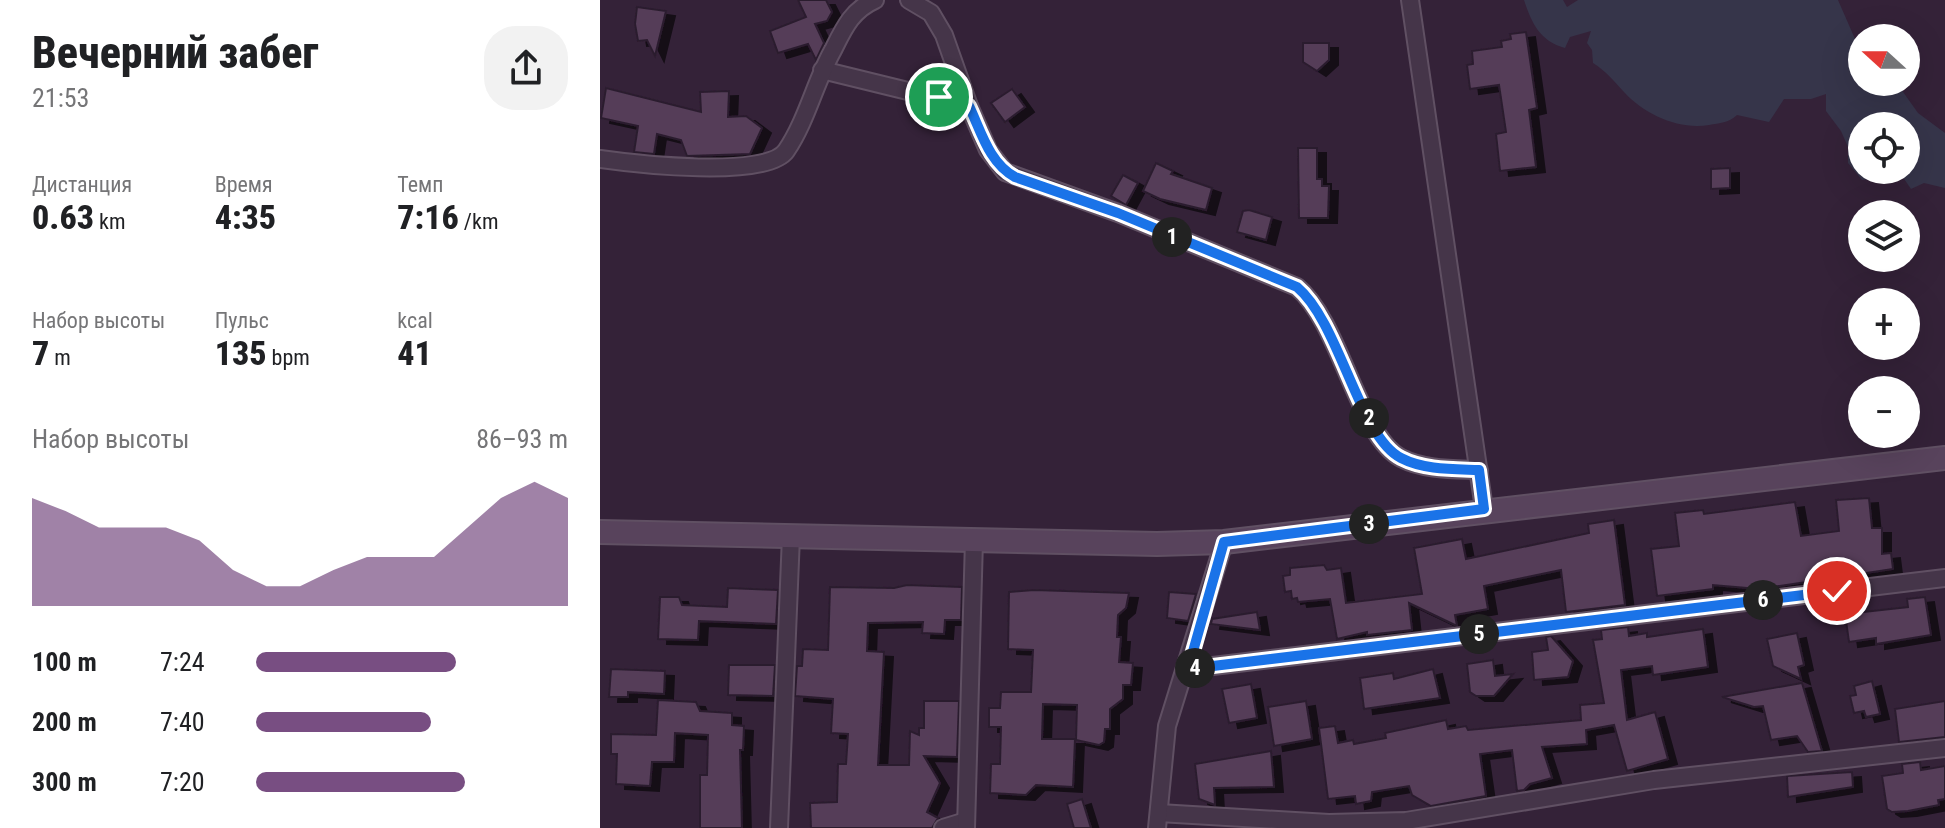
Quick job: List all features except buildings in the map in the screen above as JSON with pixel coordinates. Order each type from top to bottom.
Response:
[{"type":"main road","points":[[600,532],[1157,544],[1224,542],[1484,509],[1945,458]]},
{"type":"street","points":[[600,159],[724,168],[754,167],[772,162],[784,153],[801,123],[822,70],[848,21],[863,6],[875,0]]},
{"type":"street","points":[[909,0],[931,13],[944,35],[988,150],[1005,172],[1118,213],[1297,287],[1315,304],[1375,430],[1398,457],[1428,467],[1479,470]]},
{"type":"street","points":[[1410,3],[1484,509]]},
{"type":"street","points":[[822,70],[969,106]]},
{"type":"street","points":[[779,828],[791,536]]},
{"type":"street","points":[[943,828],[966,824],[974,540]]},
{"type":"street","points":[[1224,542],[1188,669],[1175,697],[1167,726],[1158,820],[1406,821],[1654,780],[1945,748]]},
{"type":"street","points":[[1188,669],[1945,578]]},
{"type":"shaded area","points":[[1524,0],[1563,0],[1567,7],[1578,0],[1838,0],[1848,24],[1848,96],[1906,96],[1917,112],[1848,112],[1848,147],[1826,111],[1826,94],[1811,99],[1784,99],[1769,122],[1737,115],[1709,125],[1674,123],[1642,108],[1593,63],[1592,50],[1587,43],[1591,31],[1570,37],[1565,48],[1543,36],[1530,17]]},
{"type":"shaded area","points":[[1920,114],[1945,133],[1945,188],[1924,183],[1911,189],[1908,184],[1920,184]]},
{"type":"route","points":[[939,97],[969,106],[988,150],[1005,172],[1118,213],[1297,287],[1315,304],[1375,430],[1398,457],[1428,467],[1479,470],[1484,509],[1224,542],[1188,669],[1837,591]]}]
